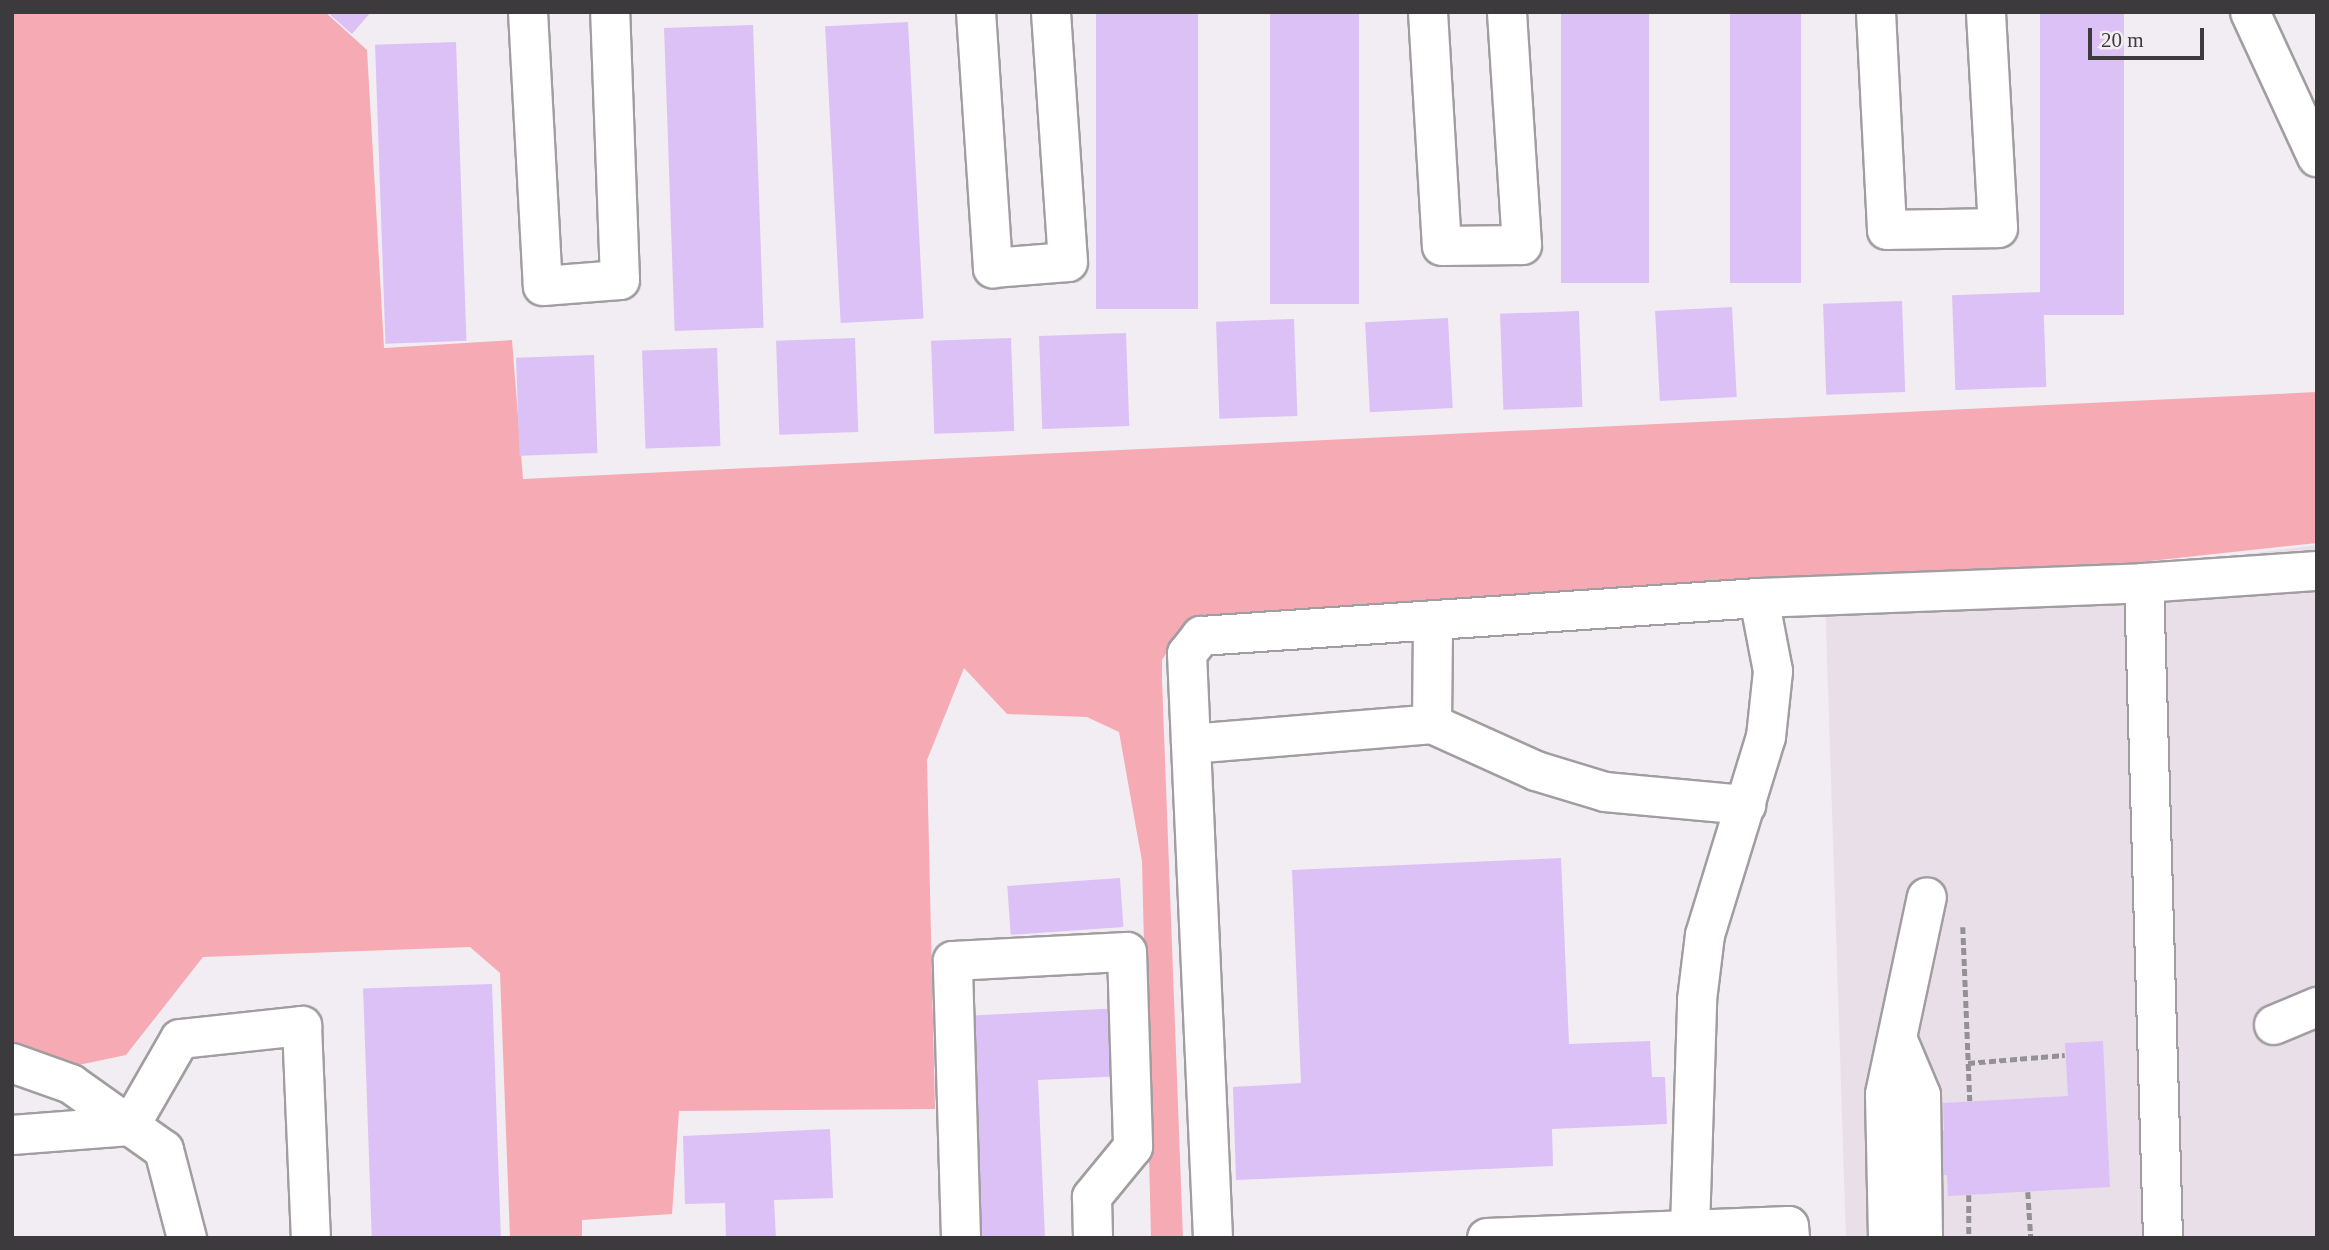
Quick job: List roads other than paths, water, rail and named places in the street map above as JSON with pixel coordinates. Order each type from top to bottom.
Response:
[{"type":"street","points":[[528,12],[543,286],[620,280],[610,12]]},
{"type":"street","points":[[976,12],[993,268],[1068,262],[1051,12]]},
{"type":"street","points":[[1428,12],[1442,246],[1522,244],[1507,12]]},
{"type":"street","points":[[1877,12],[1887,230],[1998,228],[1986,12]]},
{"type":"street","points":[[2250,12],[2317,157]]},
{"type":"street","points":[[1213,1238],[1187,654],[1201,636],[1759,598],[2144,583],[2317,571]]},
{"type":"street","points":[[2144,583],[2163,1238]]},
{"type":"street","points":[[1690,1229],[1703,948],[1766,737],[1773,671],[1759,598]]},
{"type":"street","points":[[1432,724],[1433,620]]},
{"type":"street","points":[[1191,744],[1432,724],[1536,771],[1605,792],[1746,805]]},
{"type":"street","points":[[1888,1238],[1885,1094],[1900,1045],[1927,897]]},
{"type":"street","points":[[961,1238],[953,961],[1127,951],[1133,1147],[1092,1197],[1093,1238]]},
{"type":"street","points":[[2274,1025],[2317,1007]]},
{"type":"street","points":[[130,1126],[180,1039],[302,1026],[311,1238]]},
{"type":"street","points":[[1900,1045],[1921,1095],[1923,1238]]},
{"type":"street","points":[[12,1063],[71,1084],[164,1150],[187,1238]]},
{"type":"street","points":[[12,1135],[130,1126]]},
{"type":"street","points":[[1487,1238],[1789,1226],[1790,1238]]}]
